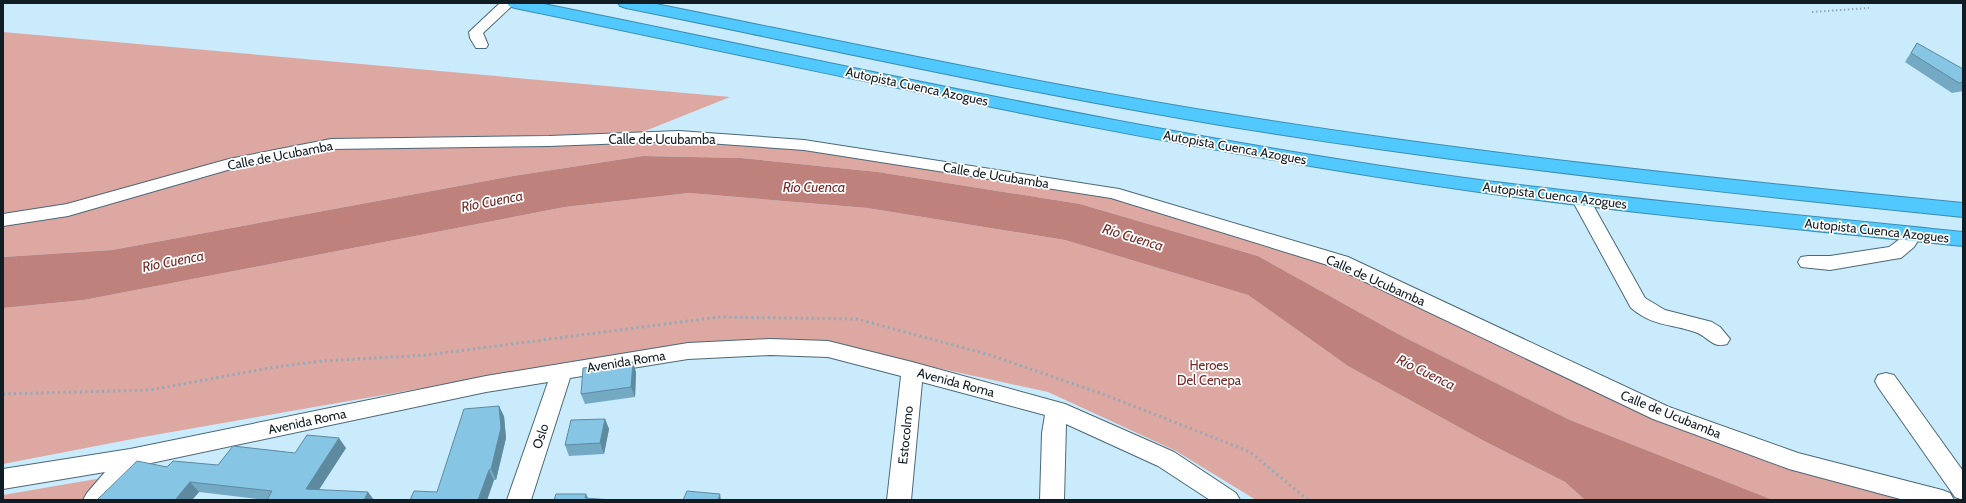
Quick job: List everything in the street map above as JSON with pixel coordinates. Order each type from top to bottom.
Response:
[{"type":"highway","name":"Autopista Cuenca Azogues","points":[[515,3],[1172,137],[1410,176],[1580,198],[1963,239]]},
{"type":"highway","name":"Autopista Cuenca Azogues","points":[[633,4],[1069,92],[1272,128],[1442,153],[1646,178],[1963,210]]},
{"type":"street","points":[[481,45],[477,38],[476,32],[508,3]]},
{"type":"street","name":"Calle de Ucubamba","points":[[3,220],[68,210],[229,164],[331,144],[679,136],[804,145],[1113,193],[1341,262],[1661,413],[1797,462],[1942,500]]},
{"type":"street","points":[[1580,198],[1638,303],[1651,313],[1688,322],[1713,331],[1720,339]]},
{"type":"street","points":[[1808,262],[1830,263],[1894,252],[1907,243],[1913,234]]},
{"type":"street","name":"Avenida Roma","points":[[3,480],[130,458],[486,384],[688,351],[770,346],[828,349],[912,370],[1057,410],[1166,459],[1191,474],[1228,500]]},
{"type":"street","name":"Estocolmo","points":[[898,500],[912,370]]},
{"type":"street","name":"Oslo","points":[[519,500],[562,371]]},
{"type":"street","points":[[1886,381],[1963,490]]},
{"type":"street","points":[[1052,500],[1053,433],[1057,410]]},
{"type":"street","points":[[95,500],[130,458]]},
{"type":"path","points":[[1812,12],[1868,8]]},
{"type":"path","points":[[3,394],[150,390],[275,367],[322,361],[427,355]]},
{"type":"green space","points":[[3,32],[730,97],[640,133],[333,141],[70,207],[3,217]]},
{"type":"green space","points":[[679,136],[804,145],[1113,193],[1341,262],[1661,413],[1942,500],[1773,500],[1570,420],[1400,335],[1258,256],[1080,204],[878,172],[741,158],[643,156],[513,176],[112,250],[3,257],[3,220],[229,164],[331,144]]},
{"type":"green space","name":"Heroes Del Cenepa","points":[[689,193],[867,208],[1065,240],[1248,295],[1348,366],[1484,441],[1565,482],[1585,500],[1256,500],[1176,451],[1048,392],[928,366],[831,342],[458,382],[143,437],[3,464],[3,308],[84,300],[565,207]]},
{"type":"green space","points":[[102,478],[84,500],[3,500],[3,495]]},
{"type":"water","name":"Río Cuenca","points":[[643,156],[741,158],[878,172],[1080,204],[1258,256],[1400,335],[1570,420],[1773,500],[1585,500],[1565,482],[1484,441],[1348,366],[1248,295],[1065,240],[867,208],[689,193],[565,207],[84,300],[3,308],[3,257],[112,250],[513,176]]},
{"type":"building","points":[[1917,43],[1963,69],[1963,82],[1959,83],[1911,53]]},
{"type":"building","points":[[633,362],[631,387],[581,394],[583,368]]},
{"type":"building","points":[[499,406],[501,428],[491,469],[489,470],[478,500],[410,500],[414,491],[437,492],[464,409]]},
{"type":"building","points":[[605,419],[600,443],[565,445],[571,420]]},
{"type":"building","points":[[307,435],[339,438],[306,489],[368,492],[364,500],[267,500],[272,491],[190,482],[175,500],[97,500],[137,461],[167,467],[173,461],[218,465],[233,446],[295,453]]},
{"type":"building","points":[[687,491],[720,494],[718,500],[683,500]]},
{"type":"building","points":[[556,494],[586,494],[585,498],[612,500],[554,500]]}]
